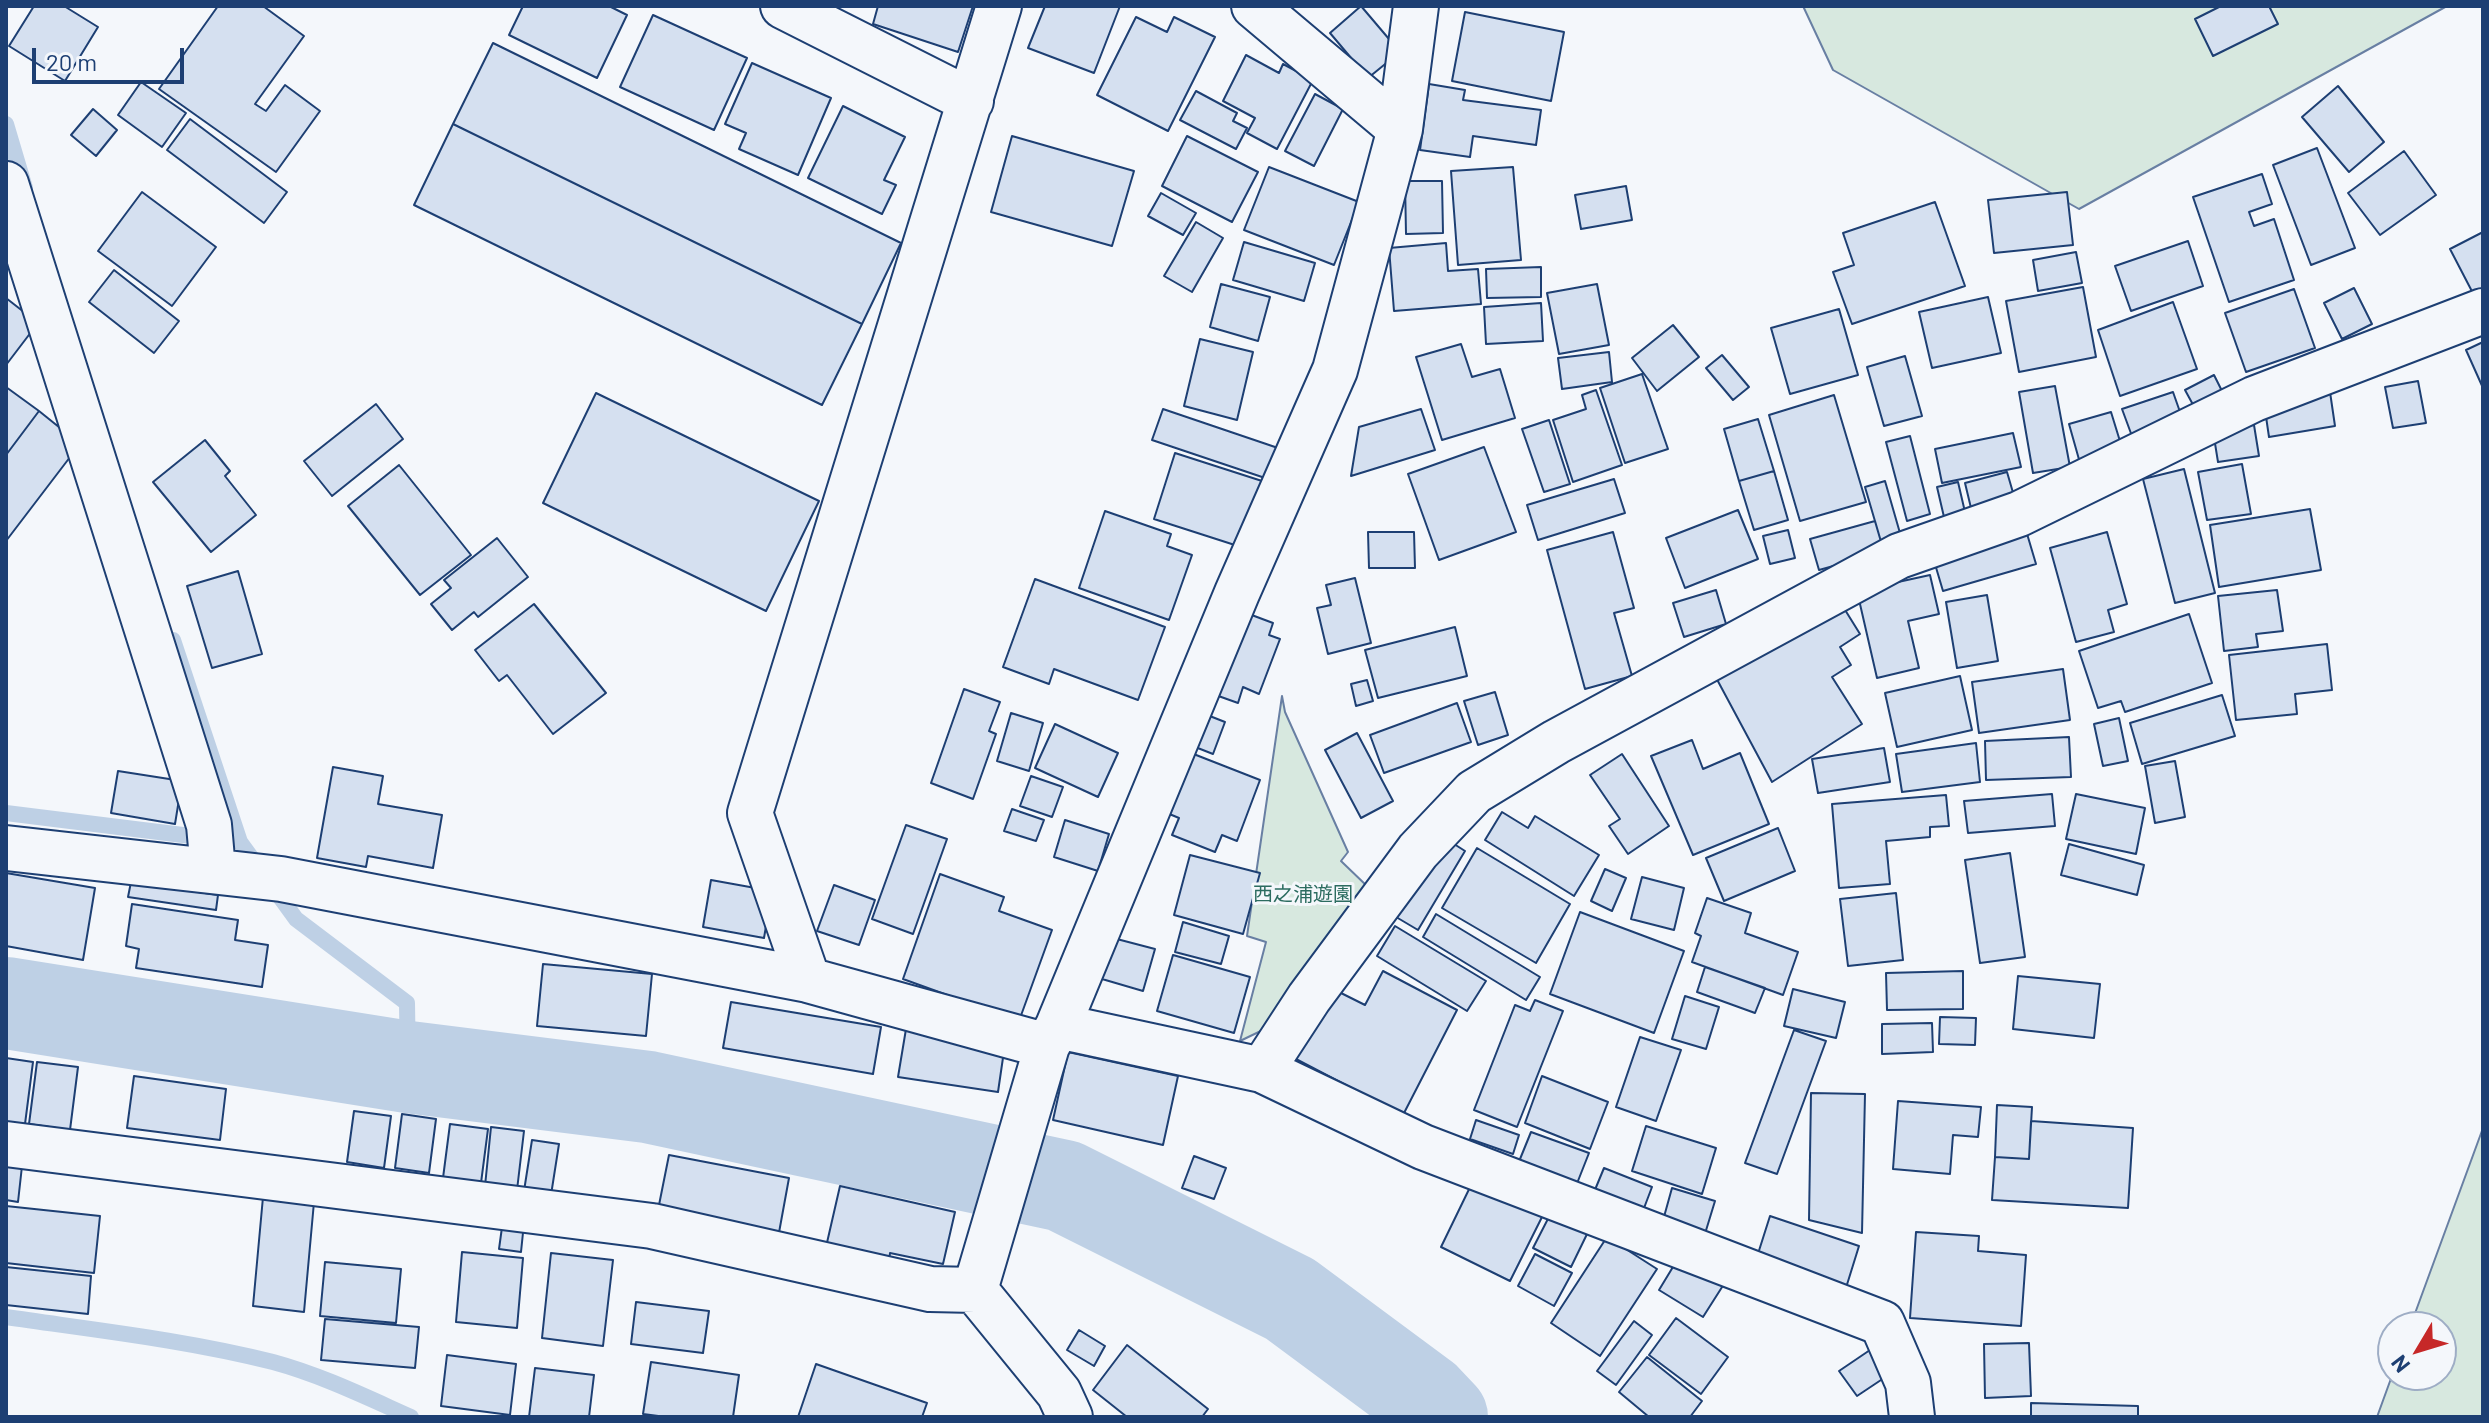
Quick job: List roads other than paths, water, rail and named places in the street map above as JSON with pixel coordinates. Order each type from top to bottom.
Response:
[{"type":"street","points":[[783,6],[971,101]]},
{"type":"street","points":[[808,980],[750,813],[999,6]]},
{"type":"street","points":[[1254,6],[1400,129]]},
{"type":"street","points":[[980,1275],[1052,1036],[1237,593],[1335,370],[1400,129],[1416,6]]},
{"type":"street","points":[[6,184],[218,855]]},
{"type":"street","points":[[1262,1070],[1309,998],[1379,902],[1418,851],[1474,792],[1570,734],[1899,556],[2019,514],[2254,399],[2483,311]]},
{"type":"street","points":[[6,848],[218,855],[281,879],[808,980],[1052,1036],[1262,1070],[1423,1147],[1882,1323],[1908,1383],[1912,1417]]},
{"type":"street","points":[[6,1144],[652,1226],[930,1289],[980,1275]]},
{"type":"street","points":[[980,1275],[1059,1393],[1070,1417]]},
{"type":"waterway","points":[[6,124],[25,188]]},
{"type":"waterway","points":[[173,640],[240,842],[296,919],[407,1003],[408,1067]]},
{"type":"waterway","points":[[6,813],[207,838]]},
{"type":"waterway","points":[[6,1003],[408,1067],[648,1097],[1064,1186],[1290,1299],[1425,1399],[1442,1417]]},
{"type":"waterway","points":[[6,1317],[174,1342],[273,1362],[326,1380],[411,1417]]},
{"type":"park label","name":"西之浦遊園","points":[[1303,894]]}]
